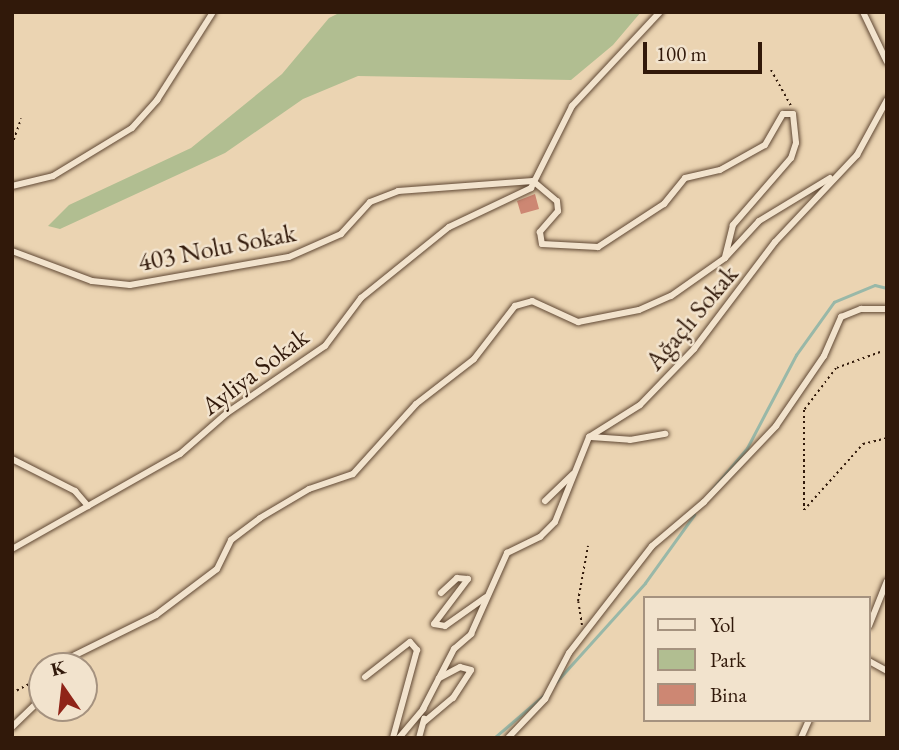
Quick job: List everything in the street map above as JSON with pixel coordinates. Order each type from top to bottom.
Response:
[{"type":"street","points":[[12,192],[53,176],[132,128],[157,100],[213,12]]},
{"type":"street","points":[[660,12],[572,107],[533,181],[558,201],[558,211],[540,232],[542,244],[598,247],[664,204],[685,178],[720,170],[765,145],[787,113],[793,114],[796,143],[791,158],[733,225],[725,257]]},
{"type":"street","points":[[863,12],[887,62]]},
{"type":"street","name":"Ağaçlı Sokak","points":[[589,437],[631,412],[664,382],[775,243],[819,202],[830,178],[857,155],[887,100]]},
{"type":"street","points":[[81,652],[156,615],[217,569],[231,540],[260,518],[309,489],[353,474],[416,404],[474,359],[523,302],[578,322],[592,321],[671,296],[725,257],[760,221],[830,178]]},
{"type":"street","name":"403 Nolu Sokak","points":[[12,251],[92,281],[130,285],[289,257],[341,234],[370,202],[398,191],[533,181]]},
{"type":"street","name":"Ayliya Sokak","points":[[12,549],[180,454],[227,412],[324,346],[361,298],[449,227],[505,204],[531,188],[533,181]]},
{"type":"street","points":[[12,186],[26,186]]},
{"type":"street","points":[[508,738],[545,699],[576,646],[652,546],[685,517],[776,426],[824,356],[841,317],[861,309],[887,309]]},
{"type":"street","points":[[399,738],[423,709],[437,679],[471,634],[507,553],[522,549],[549,531],[589,437],[630,440],[665,434]]},
{"type":"street","points":[[12,459],[75,491],[88,506]]},
{"type":"street","points":[[545,501],[577,469]]},
{"type":"street","points":[[441,593],[457,578],[468,579],[434,624],[445,626],[490,593]]},
{"type":"street","points":[[871,621],[887,581]]},
{"type":"street","points":[[365,677],[410,642],[417,650],[393,738]]},
{"type":"street","points":[[871,662],[887,671]]},
{"type":"street","points":[[424,723],[453,698],[471,670],[460,667],[437,679]]},
{"type":"street","points":[[419,738],[424,723],[423,709]]},
{"type":"street","points":[[12,727],[28,712]]},
{"type":"path","points":[[771,70],[790,97],[787,113]]},
{"type":"path","points":[[12,145],[21,119]]},
{"type":"path","points":[[880,352],[836,368],[804,410],[804,510],[863,444],[887,438]]},
{"type":"path","points":[[576,646],[588,546]]},
{"type":"path","points":[[12,693],[28,684]]},
{"type":"green space","points":[[341,12],[641,12],[613,45],[571,80],[358,76],[303,99],[225,153],[60,229],[48,226],[69,205],[191,148],[282,74],[329,18]]},
{"type":"building","points":[[535,194],[539,209],[521,214],[517,201]]},
{"type":"waterway","points":[[710,492],[747,448],[796,355],[834,302],[875,285],[887,288]]},
{"type":"waterway","points":[[556,682],[645,583],[694,515]]},
{"type":"waterway","points":[[494,738],[544,695]]}]
